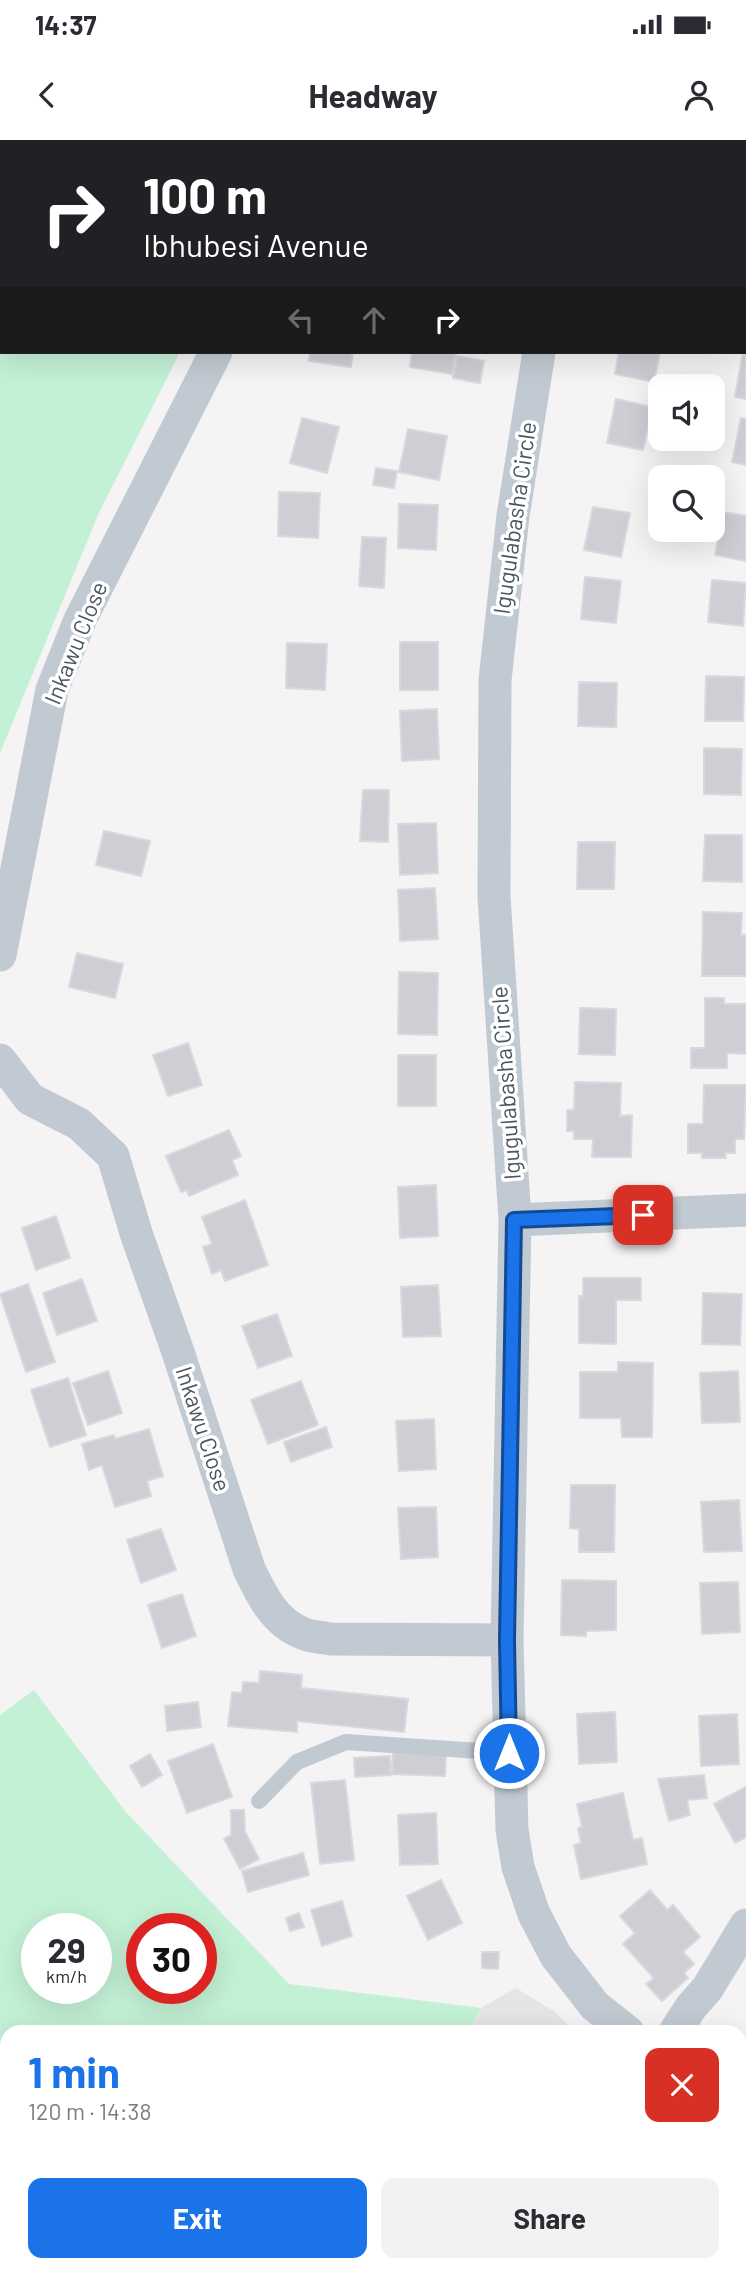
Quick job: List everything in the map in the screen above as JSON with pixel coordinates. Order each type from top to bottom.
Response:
[{"type":"street","name":"Inkawu Close","points":[[0,955],[52,690],[80,620],[215,354]]},
{"type":"street","name":"Igugulabasha Circle","points":[[539,354],[513,516],[495,680],[494,896],[514,1220],[507,1640],[512,1830],[518,1867],[534,1914],[556,1956],[595,2007],[619,2025]]},
{"type":"street","name":"Inkawu Close","points":[[0,1060],[30,1099],[79,1124],[113,1156],[136,1233],[249,1569],[263,1598],[280,1619],[302,1633],[330,1639],[507,1640]]},
{"type":"street","points":[[514,1220],[746,1210]]},
{"type":"street","points":[[679,2025],[706,1989],[746,1925]]},
{"type":"lane","points":[[259,1801],[297,1762],[346,1742],[509,1753]]},
{"type":"shaded area","points":[[516,1988],[555,2012],[567,2025],[472,2025],[481,2008]]},
{"type":"green space","points":[[0,354],[179,354],[98,515],[0,753]]},
{"type":"green space","points":[[34,1690],[125,1811],[289,1984],[481,2008],[472,2025],[0,2025],[0,1715]]},
{"type":"building","points":[[310,354],[353,354],[351,367],[309,361]]},
{"type":"building","points":[[412,354],[456,354],[452,374],[410,367]]},
{"type":"building","points":[[619,354],[660,354],[656,374],[648,374],[648,381],[615,374]]},
{"type":"building","points":[[743,354],[746,354],[746,399],[735,397]]},
{"type":"building","points":[[457,356],[484,361],[480,383],[453,378]]},
{"type":"building","points":[[616,399],[648,406],[648,426],[643,450],[607,443]]},
{"type":"building","points":[[302,418],[339,427],[327,473],[290,463]]},
{"type":"building","points":[[741,418],[746,419],[746,465],[732,462]]},
{"type":"building","points":[[408,429],[447,436],[439,480],[399,472]]},
{"type":"building","points":[[376,468],[397,471],[394,488],[373,485]]},
{"type":"building","points":[[279,492],[320,493],[318,538],[278,536]]},
{"type":"building","points":[[399,504],[438,505],[436,550],[398,548]]},
{"type":"building","points":[[593,507],[630,513],[621,557],[584,550]]},
{"type":"building","points":[[725,512],[746,516],[746,561],[715,555],[717,542],[725,542]]},
{"type":"building","points":[[362,537],[386,538],[384,588],[359,586]]},
{"type":"building","points":[[585,577],[621,581],[616,623],[581,619]]},
{"type":"building","points":[[712,580],[746,583],[743,626],[708,622]]},
{"type":"building","points":[[400,642],[438,642],[438,690],[400,690]]},
{"type":"building","points":[[287,643],[327,644],[325,690],[286,688]]},
{"type":"building","points":[[706,676],[744,677],[743,721],[705,721]]},
{"type":"building","points":[[579,682],[617,683],[616,727],[578,726]]},
{"type":"building","points":[[437,709],[439,759],[402,761],[400,711]]},
{"type":"building","points":[[704,748],[742,749],[741,795],[704,794]]},
{"type":"building","points":[[363,790],[389,790],[388,842],[360,841]]},
{"type":"building","points":[[436,823],[438,873],[400,875],[398,824]]},
{"type":"building","points":[[104,831],[150,841],[141,876],[96,865]]},
{"type":"building","points":[[705,835],[742,835],[742,882],[703,881]]},
{"type":"building","points":[[578,842],[615,842],[614,889],[577,889]]},
{"type":"building","points":[[435,888],[438,939],[400,941],[398,890]]},
{"type":"building","points":[[703,912],[742,913],[741,935],[746,935],[746,976],[702,976]]},
{"type":"building","points":[[77,953],[123,964],[115,998],[69,987]]},
{"type":"building","points":[[399,972],[438,973],[437,1035],[398,1034]]},
{"type":"building","points":[[705,998],[724,998],[724,1004],[746,1004],[746,1054],[727,1053],[727,1068],[691,1068],[691,1048],[705,1048]]},
{"type":"building","points":[[580,1008],[616,1009],[615,1055],[579,1054]]},
{"type":"building","points":[[188,1043],[202,1085],[168,1096],[153,1055]]},
{"type":"building","points":[[398,1055],[436,1055],[436,1106],[398,1106]]},
{"type":"building","points":[[575,1082],[621,1083],[620,1116],[632,1115],[631,1157],[592,1157],[593,1139],[574,1139],[574,1131],[567,1131],[567,1110],[574,1110]]},
{"type":"building","points":[[704,1085],[746,1085],[744,1139],[735,1139],[735,1153],[725,1153],[726,1158],[702,1158],[702,1153],[688,1153],[688,1124],[703,1124]]},
{"type":"building","points":[[229,1130],[241,1156],[232,1160],[238,1175],[189,1196],[187,1190],[181,1192],[166,1156]]},
{"type":"building","points":[[436,1185],[438,1236],[400,1238],[398,1187]]},
{"type":"building","points":[[245,1200],[268,1265],[225,1281],[221,1270],[212,1274],[203,1247],[212,1244],[202,1217]]},
{"type":"building","points":[[56,1216],[70,1258],[36,1270],[22,1228]]},
{"type":"building","points":[[583,1278],[641,1278],[641,1300],[616,1300],[616,1344],[579,1343],[579,1296],[583,1296]]},
{"type":"building","points":[[82,1279],[97,1321],[57,1335],[43,1293]]},
{"type":"building","points":[[28,1284],[55,1362],[26,1372],[0,1294]]},
{"type":"building","points":[[438,1285],[441,1336],[403,1337],[401,1287]]},
{"type":"building","points":[[703,1293],[742,1294],[740,1345],[702,1344]]},
{"type":"building","points":[[277,1314],[292,1356],[258,1368],[242,1326]]},
{"type":"building","points":[[618,1362],[653,1363],[652,1437],[622,1437],[621,1418],[580,1418],[580,1372],[618,1372]]},
{"type":"building","points":[[108,1371],[122,1413],[88,1425],[73,1383]]},
{"type":"building","points":[[738,1371],[740,1422],[702,1423],[700,1373]]},
{"type":"building","points":[[68,1378],[86,1435],[50,1447],[31,1390]]},
{"type":"building","points":[[301,1381],[318,1425],[268,1444],[251,1400]]},
{"type":"building","points":[[434,1419],[436,1469],[399,1471],[396,1421]]},
{"type":"building","points":[[326,1427],[332,1447],[291,1462],[284,1442]]},
{"type":"building","points":[[149,1429],[163,1476],[147,1481],[151,1496],[115,1507],[102,1465],[89,1470],[82,1444],[114,1435],[115,1439]]},
{"type":"building","points":[[571,1485],[615,1485],[614,1552],[579,1552],[579,1529],[570,1528]]},
{"type":"building","points":[[739,1500],[742,1551],[704,1552],[701,1502]]},
{"type":"building","points":[[436,1507],[438,1557],[401,1559],[398,1508]]},
{"type":"building","points":[[161,1529],[176,1570],[141,1583],[127,1540]]},
{"type":"building","points":[[562,1580],[616,1581],[616,1630],[586,1631],[586,1636],[561,1635]]},
{"type":"building","points":[[738,1582],[740,1632],[702,1634],[700,1583]]},
{"type":"building","points":[[182,1594],[196,1636],[162,1648],[148,1605]]},
{"type":"building","points":[[260,1671],[302,1675],[301,1688],[408,1699],[404,1732],[297,1721],[297,1732],[228,1726],[232,1692],[242,1693],[243,1682],[259,1683]]},
{"type":"building","points":[[198,1702],[201,1727],[167,1731],[165,1706]]},
{"type":"building","points":[[615,1712],[617,1762],[579,1764],[577,1714]]},
{"type":"building","points":[[737,1714],[739,1764],[701,1766],[699,1716]]},
{"type":"building","points":[[213,1744],[232,1797],[187,1813],[168,1761]]},
{"type":"building","points":[[393,1753],[446,1754],[445,1776],[392,1774]]},
{"type":"building","points":[[150,1754],[162,1775],[142,1787],[130,1766]]},
{"type":"building","points":[[390,1756],[391,1775],[355,1777],[354,1758]]},
{"type":"building","points":[[704,1775],[707,1798],[687,1800],[690,1815],[669,1821],[658,1779]]},
{"type":"building","points":[[345,1780],[354,1860],[320,1864],[311,1783]]},
{"type":"building","points":[[746,1787],[746,1837],[735,1843],[714,1804]]},
{"type":"building","points":[[623,1793],[633,1840],[642,1838],[647,1864],[581,1879],[574,1845],[581,1843],[578,1828],[582,1827],[577,1804]]},
{"type":"building","points":[[231,1810],[244,1810],[245,1832],[259,1859],[240,1869],[224,1839],[231,1835]]},
{"type":"building","points":[[436,1813],[438,1864],[400,1865],[398,1815]]},
{"type":"building","points":[[303,1853],[309,1875],[248,1892],[242,1871]]},
{"type":"building","points":[[441,1880],[462,1923],[428,1940],[407,1896]]},
{"type":"building","points":[[650,1890],[667,1910],[673,1905],[700,1937],[683,1952],[694,1964],[684,1973],[688,1978],[662,2001],[646,1984],[654,1978],[623,1944],[635,1933],[620,1916]]},
{"type":"building","points":[[342,1901],[352,1936],[322,1946],[311,1910]]},
{"type":"building","points":[[299,1913],[304,1927],[290,1931],[286,1918]]},
{"type":"building","points":[[482,1952],[499,1952],[498,1969],[482,1968]]},
{"type":"route","points":[[509,1753],[507,1640],[514,1220],[643,1215]]}]
